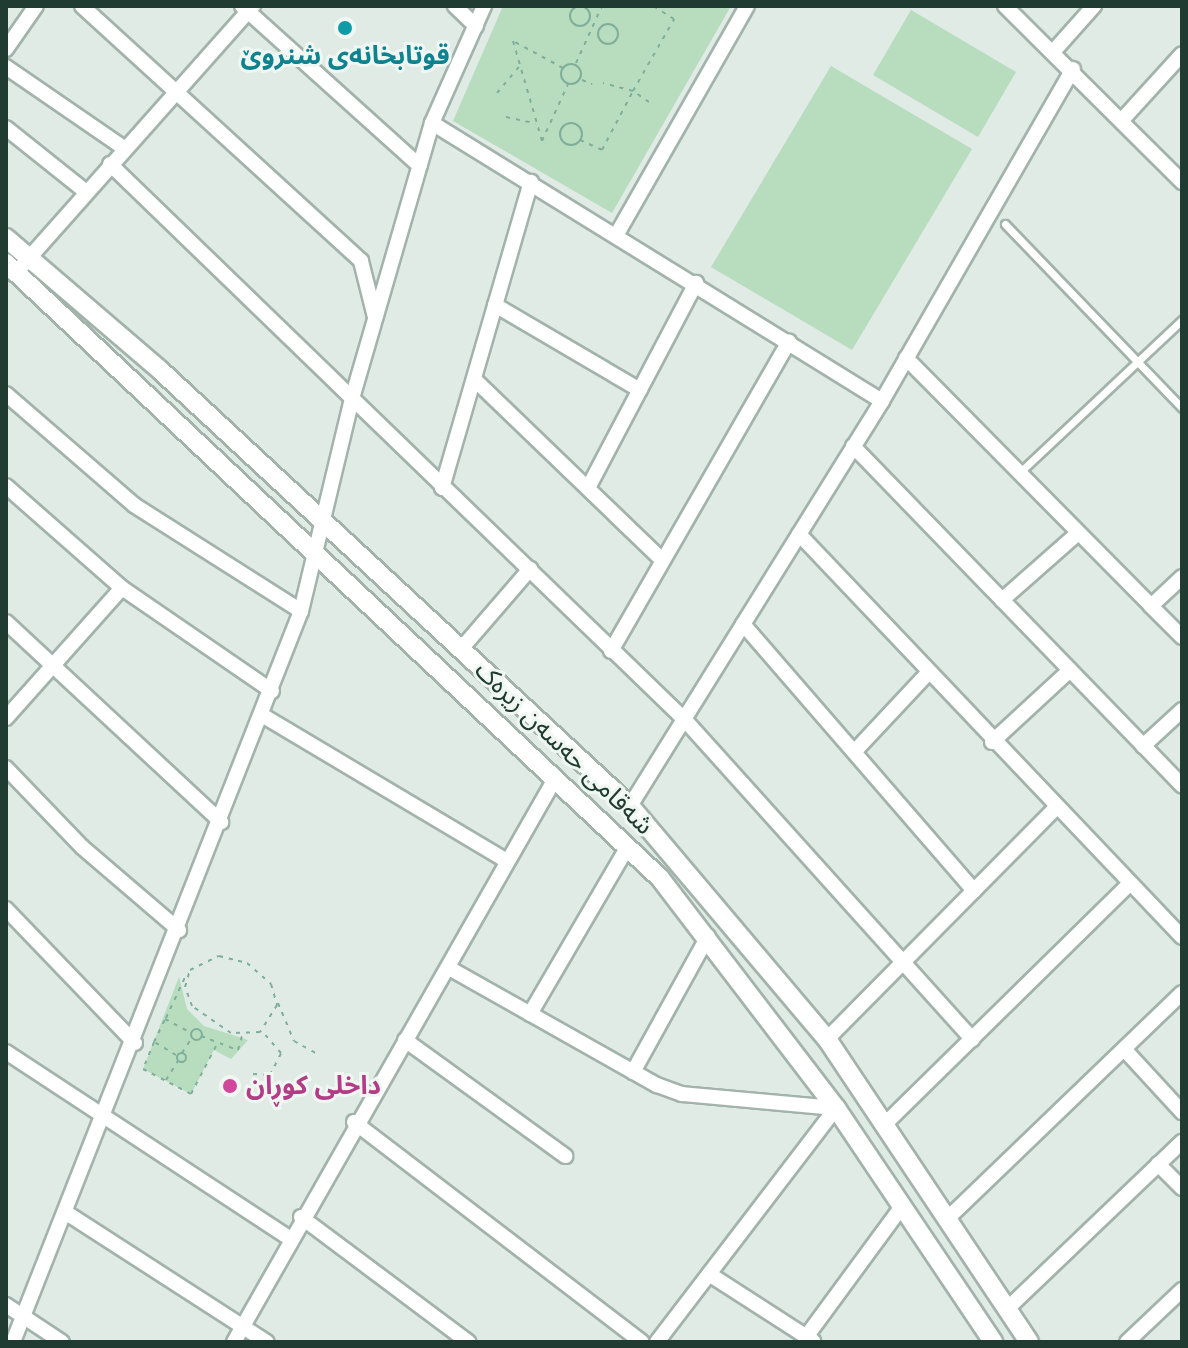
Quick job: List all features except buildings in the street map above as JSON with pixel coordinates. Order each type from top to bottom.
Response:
[{"type":"main road","name":"شەقامی حەسەن زیرەک","points":[[6,238],[324,524],[630,806],[822,1033],[886,1123],[946,1220],[1029,1342]]},
{"type":"main road","name":"شەقامی حەسەن زیرەک","points":[[12,268],[628,846],[708,936],[791,1046],[903,1205],[993,1342]]},
{"type":"main road","points":[[791,1046],[822,1033]]},
{"type":"street","points":[[6,49],[36,6]]},
{"type":"street","points":[[82,6],[178,88],[361,261],[375,318]]},
{"type":"street","points":[[455,6],[476,26]]},
{"type":"street","points":[[13,1342],[135,1043],[301,611],[353,395],[432,123],[484,6]]},
{"type":"street","points":[[617,234],[747,6]]},
{"type":"street","points":[[1005,6],[1073,69],[1182,182]]},
{"type":"street","points":[[1053,52],[1094,6]]},
{"type":"street","points":[[12,268],[29,257],[247,8],[420,166]]},
{"type":"street","points":[[1122,120],[1182,54]]},
{"type":"street","points":[[6,67],[124,148]]},
{"type":"street","points":[[630,806],[882,401],[1073,69]]},
{"type":"street","points":[[432,123],[617,234],[882,401]]},
{"type":"street","points":[[6,128],[85,191]]},
{"type":"street","points":[[110,164],[353,395],[442,488],[684,719],[972,1039]]},
{"type":"street","points":[[442,488],[531,182]]},
{"type":"street","points":[[361,261],[392,263]]},
{"type":"street","points":[[588,488],[696,283]]},
{"type":"street","points":[[495,305],[640,390]]},
{"type":"street","points":[[611,651],[789,342]]},
{"type":"street","points":[[906,358],[1182,637]]},
{"type":"street","points":[[474,379],[662,560]]},
{"type":"street","points":[[6,394],[134,505],[301,611]]},
{"type":"street","points":[[853,446],[1182,786]]},
{"type":"street","points":[[6,486],[122,588],[272,691]]},
{"type":"street","points":[[1002,600],[1078,533]]},
{"type":"street","points":[[799,534],[1055,809],[1182,937]]},
{"type":"street","points":[[461,649],[530,569]]},
{"type":"street","points":[[1151,606],[1182,577]]},
{"type":"street","points":[[6,718],[122,588]]},
{"type":"street","points":[[6,622],[221,822]]},
{"type":"street","points":[[743,624],[974,891]]},
{"type":"street","points":[[992,742],[1070,670]]},
{"type":"street","points":[[855,751],[928,673]]},
{"type":"street","points":[[1143,746],[1182,710]]},
{"type":"street","points":[[262,715],[504,859]]},
{"type":"street","points":[[6,768],[179,930]]},
{"type":"street","points":[[234,1342],[354,1122],[449,968],[504,859],[556,777]]},
{"type":"street","points":[[822,1033],[902,962],[1055,809]]},
{"type":"street","points":[[530,1014],[628,846]]},
{"type":"street","points":[[886,1123],[1128,885]]},
{"type":"street","points":[[6,909],[135,1043]]},
{"type":"street","points":[[633,1072],[708,936]]},
{"type":"street","points":[[449,968],[633,1072],[682,1094],[836,1108]]},
{"type":"street","points":[[946,1220],[1182,993]]},
{"type":"street","points":[[405,1040],[565,1156]]},
{"type":"street","points":[[1124,1049],[1182,1112]]},
{"type":"street","points":[[6,1052],[104,1120],[289,1238]]},
{"type":"street","points":[[657,1342],[836,1108]]},
{"type":"street","points":[[354,1122],[642,1342]]},
{"type":"street","points":[[1007,1309],[1182,1142]]},
{"type":"street","points":[[1158,1164],[1182,1188]]},
{"type":"street","points":[[709,1274],[810,1339],[903,1205]]},
{"type":"street","points":[[65,1212],[267,1342]]},
{"type":"street","points":[[301,1217],[468,1342]]},
{"type":"street","points":[[1127,1342],[1182,1290]]},
{"type":"street","points":[[6,1305],[62,1342]]},
{"type":"lane","points":[[1005,224],[1182,408]]},
{"type":"lane","points":[[1019,473],[1182,320]]},
{"type":"path","points":[[580,79],[575,65],[602,6]]},
{"type":"path","points":[[549,125],[560,130],[567,144],[580,140],[602,150],[674,19],[653,6]]},
{"type":"path","points":[[585,25],[588,10],[576,7],[571,20],[598,31],[605,45],[617,39],[612,25],[598,31]]},
{"type":"path","points":[[563,68],[568,84],[542,141],[513,41],[563,68],[575,65]]},
{"type":"path","points":[[497,93],[520,67]]},
{"type":"path","points":[[568,84],[580,79],[592,84]]},
{"type":"path","points":[[603,83],[633,91],[649,102]]},
{"type":"path","points":[[506,117],[536,122]]},
{"type":"path","points":[[560,130],[575,124],[580,140]]},
{"type":"path","points":[[216,1046],[191,1094],[143,1069],[188,974],[207,957],[233,958],[263,973],[294,1041],[316,1053]]},
{"type":"path","points":[[188,974],[185,987],[198,1015],[242,1035],[261,1030],[277,1001]]},
{"type":"path","points":[[165,1019],[191,1033]]},
{"type":"path","points":[[191,1033],[196,1029],[216,1046],[238,1050],[242,1035]]},
{"type":"path","points":[[253,1074],[270,1075],[281,1053],[261,1030]]},
{"type":"path","points":[[191,1033],[192,1038]]},
{"type":"path","points":[[166,1081],[192,1038],[201,1036]]},
{"type":"path","points":[[154,1042],[176,1055],[179,1061]]},
{"type":"path","points":[[176,1055],[182,1053]]},
{"type":"green space","points":[[503,6],[731,6],[612,213],[453,121]]},
{"type":"green space","points":[[911,10],[1016,72],[978,137],[873,75]]},
{"type":"green space","points":[[831,66],[972,149],[852,350],[711,267]]},
{"type":"green space","points":[[179,977],[187,1009],[204,1026],[248,1040],[231,1059],[214,1050],[191,1094],[143,1069]]},
{"type":"place","name":"قوتابخانەی شنروێ","points":[[345,28]]},
{"type":"place","name":"داخلی کوڕان","points":[[230,1086]]}]
